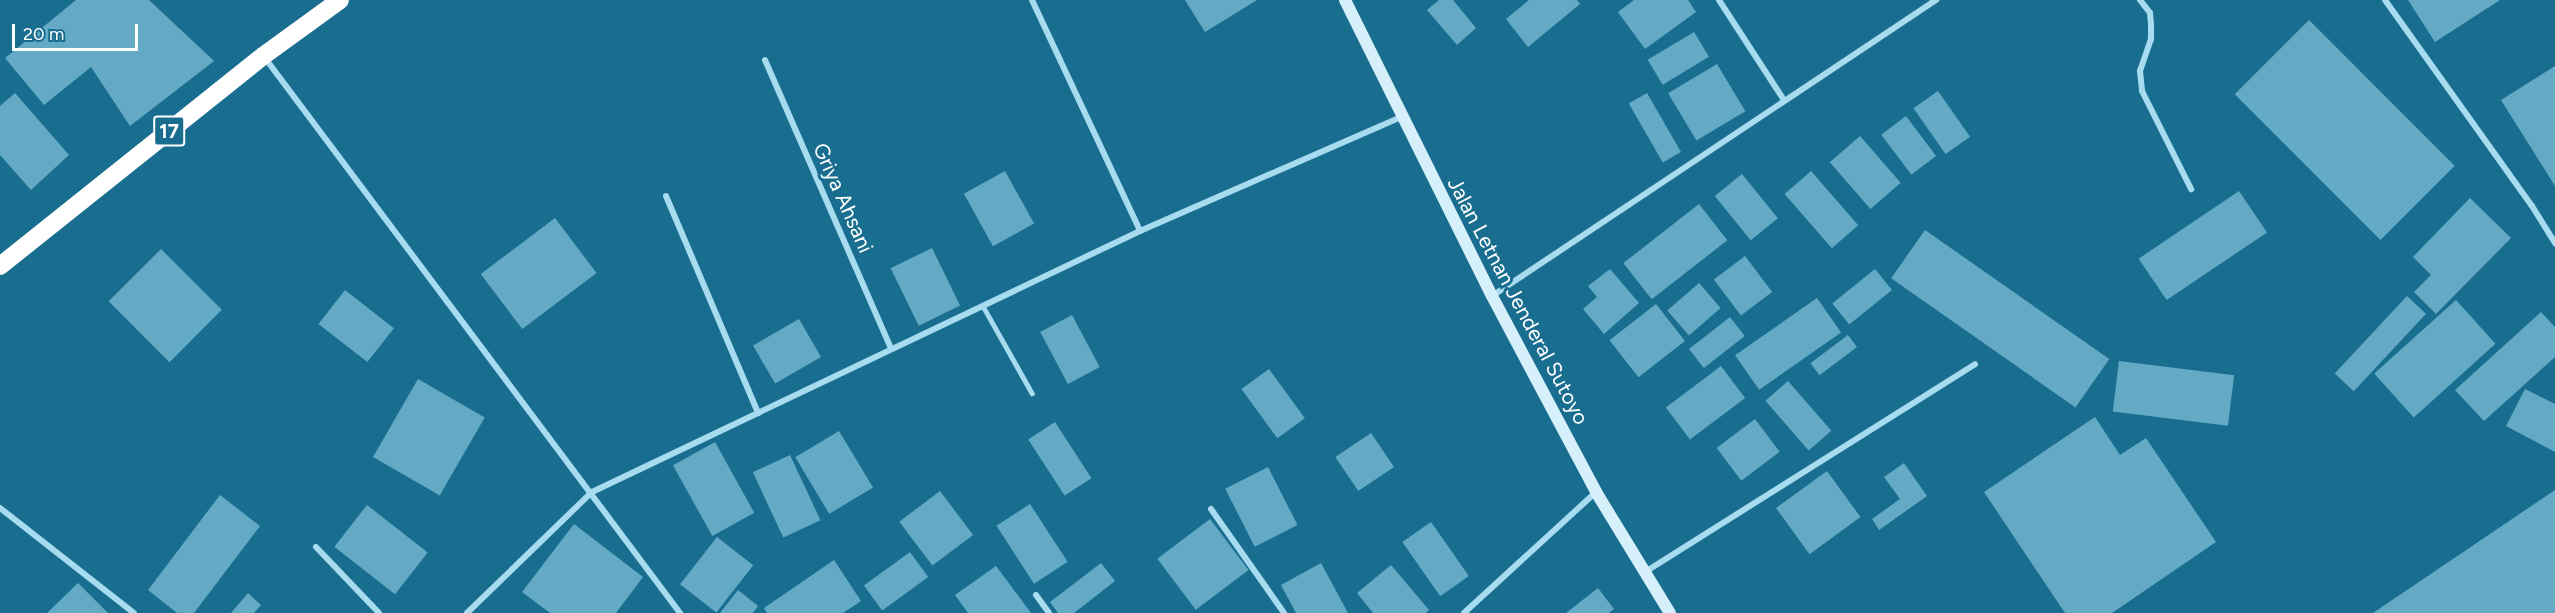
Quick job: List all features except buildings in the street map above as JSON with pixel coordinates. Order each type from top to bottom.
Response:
[{"type":"highway","name":"17","points":[[0,266],[263,56],[340,0]]},
{"type":"main road","name":"Jalan Letnan Jenderal Sutoyo","points":[[1345,0],[1491,296],[1596,492],[1670,613]]},
{"type":"street","points":[[1032,0],[1140,231]]},
{"type":"street","points":[[1719,0],[1784,99]]},
{"type":"street","points":[[1491,296],[1936,0]]},
{"type":"street","points":[[2140,0],[2150,13],[2151,25],[2151,39],[2140,71],[2142,91],[2191,189]]},
{"type":"street","points":[[2385,0],[2532,206],[2555,243]]},
{"type":"street","points":[[263,56],[592,492],[680,613]]},
{"type":"street","name":"Griya Ahsani","points":[[765,60],[891,350]]},
{"type":"street","points":[[467,613],[592,492],[1140,231],[1401,117]]},
{"type":"street","points":[[666,196],[758,413]]},
{"type":"street","points":[[1645,573],[1975,364]]},
{"type":"street","points":[[1464,613],[1596,492]]},
{"type":"street","points":[[0,508],[134,613]]},
{"type":"street","points":[[1211,509],[1284,613]]},
{"type":"street","points":[[316,547],[379,613]]},
{"type":"street","points":[[1036,595],[1049,613]]},
{"type":"lane","points":[[983,306],[1032,393]]}]
